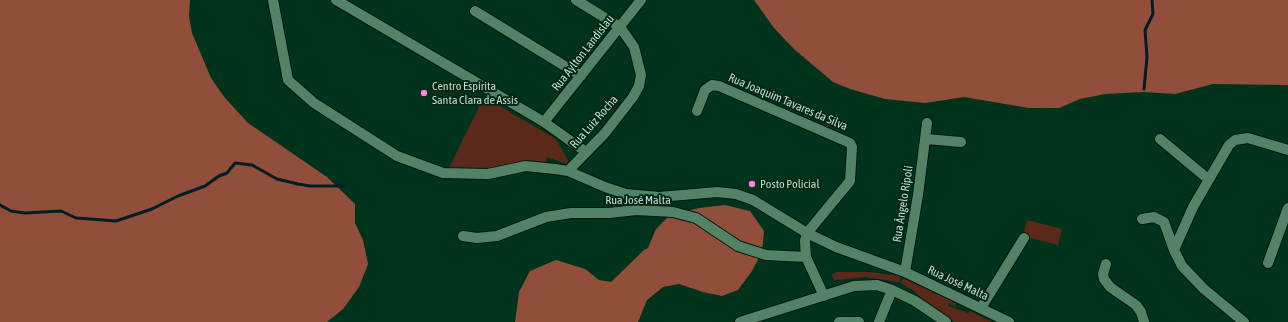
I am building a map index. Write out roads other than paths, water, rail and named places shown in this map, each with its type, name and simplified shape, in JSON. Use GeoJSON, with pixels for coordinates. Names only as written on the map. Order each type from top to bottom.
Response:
{"type":"FeatureCollection","features":[{"type":"Feature","properties":{"kind":"street","name":"Rua José Malta"},"geometry":{"type":"LineString","coordinates":[[274,0],[288,80],[314,102],[397,156],[443,173],[488,174],[526,166],[568,171],[605,187],[626,194],[660,197],[717,192],[736,194],[753,200],[807,234],[871,261],[905,272],[1009,322]]}},
{"type":"Feature","properties":{"kind":"street"},"geometry":{"type":"LineString","coordinates":[[336,0],[544,122],[586,152]]}},
{"type":"Feature","properties":{"kind":"street","name":"Rua Luiz Rocha"},"geometry":{"type":"LineString","coordinates":[[568,171],[605,133],[633,97],[641,75],[638,57],[629,38],[620,27],[576,0]]}},
{"type":"Feature","properties":{"kind":"street","name":"Rua Aylton Landislau"},"geometry":{"type":"LineString","coordinates":[[544,122],[641,0]]}},
{"type":"Feature","properties":{"kind":"street"},"geometry":{"type":"LineString","coordinates":[[475,11],[580,76]]}},
{"type":"Feature","properties":{"kind":"street","name":"Rua Joaquim Tavares da Silva"},"geometry":{"type":"LineString","coordinates":[[697,110],[705,90],[712,85],[719,86],[850,143],[852,147],[850,181],[807,234]]}},
{"type":"Feature","properties":{"kind":"street","name":"Rua Ângelo Ripoli"},"geometry":{"type":"LineString","coordinates":[[905,272],[918,195],[927,123]]}},
{"type":"Feature","properties":{"kind":"street"},"geometry":{"type":"LineString","coordinates":[[1160,138],[1208,179]]}},
{"type":"Feature","properties":{"kind":"street"},"geometry":{"type":"LineString","coordinates":[[1174,250],[1193,207],[1208,179],[1230,145],[1235,140],[1248,138],[1288,150]]}},
{"type":"Feature","properties":{"kind":"street"},"geometry":{"type":"LineString","coordinates":[[926,139],[961,142]]}},
{"type":"Feature","properties":{"kind":"street"},"geometry":{"type":"LineString","coordinates":[[1268,263],[1288,208]]}},
{"type":"Feature","properties":{"kind":"street","name":"Rua José Malta"},"geometry":{"type":"LineString","coordinates":[[463,236],[477,238],[497,236],[546,217],[571,213],[609,213],[636,210],[673,212],[696,218],[738,246],[766,255],[806,257]]}},
{"type":"Feature","properties":{"kind":"street"},"geometry":{"type":"LineString","coordinates":[[1142,218],[1154,217],[1164,222],[1174,250],[1188,274],[1244,322]]}},
{"type":"Feature","properties":{"kind":"street"},"geometry":{"type":"LineString","coordinates":[[807,234],[805,241],[806,257],[824,296]]}},
{"type":"Feature","properties":{"kind":"street"},"geometry":{"type":"LineString","coordinates":[[981,308],[1024,238]]}},
{"type":"Feature","properties":{"kind":"street"},"geometry":{"type":"LineString","coordinates":[[1106,264],[1103,274],[1104,279],[1110,287],[1136,306],[1141,312],[1144,322]]}},
{"type":"Feature","properties":{"kind":"street"},"geometry":{"type":"LineString","coordinates":[[740,322],[854,286],[877,285],[892,290],[915,301],[946,322]]}},
{"type":"Feature","properties":{"kind":"street"},"geometry":{"type":"LineString","coordinates":[[879,322],[892,290]]}},
{"type":"Feature","properties":{"kind":"street"},"geometry":{"type":"LineString","coordinates":[[838,322],[860,322]]}},
{"type":"Feature","properties":{"kind":"waterway"},"geometry":{"type":"LineString","coordinates":[[1144,89],[1147,57],[1145,30],[1153,14],[1152,0]]}},
{"type":"Feature","properties":{"kind":"waterway"},"geometry":{"type":"LineString","coordinates":[[0,205],[11,211],[25,213],[61,211],[76,218],[116,221],[152,209],[178,196],[205,186],[219,176],[227,173],[235,163],[252,165],[277,179],[298,184],[310,186],[344,186]]}},
{"type":"Feature","properties":{"kind":"place","name":"Centro Espírita Santa Clara de Assis"},"geometry":{"type":"Point","coordinates":[424,93]}},
{"type":"Feature","properties":{"kind":"place","name":"Posto Policial"},"geometry":{"type":"Point","coordinates":[752,184]}}]}
